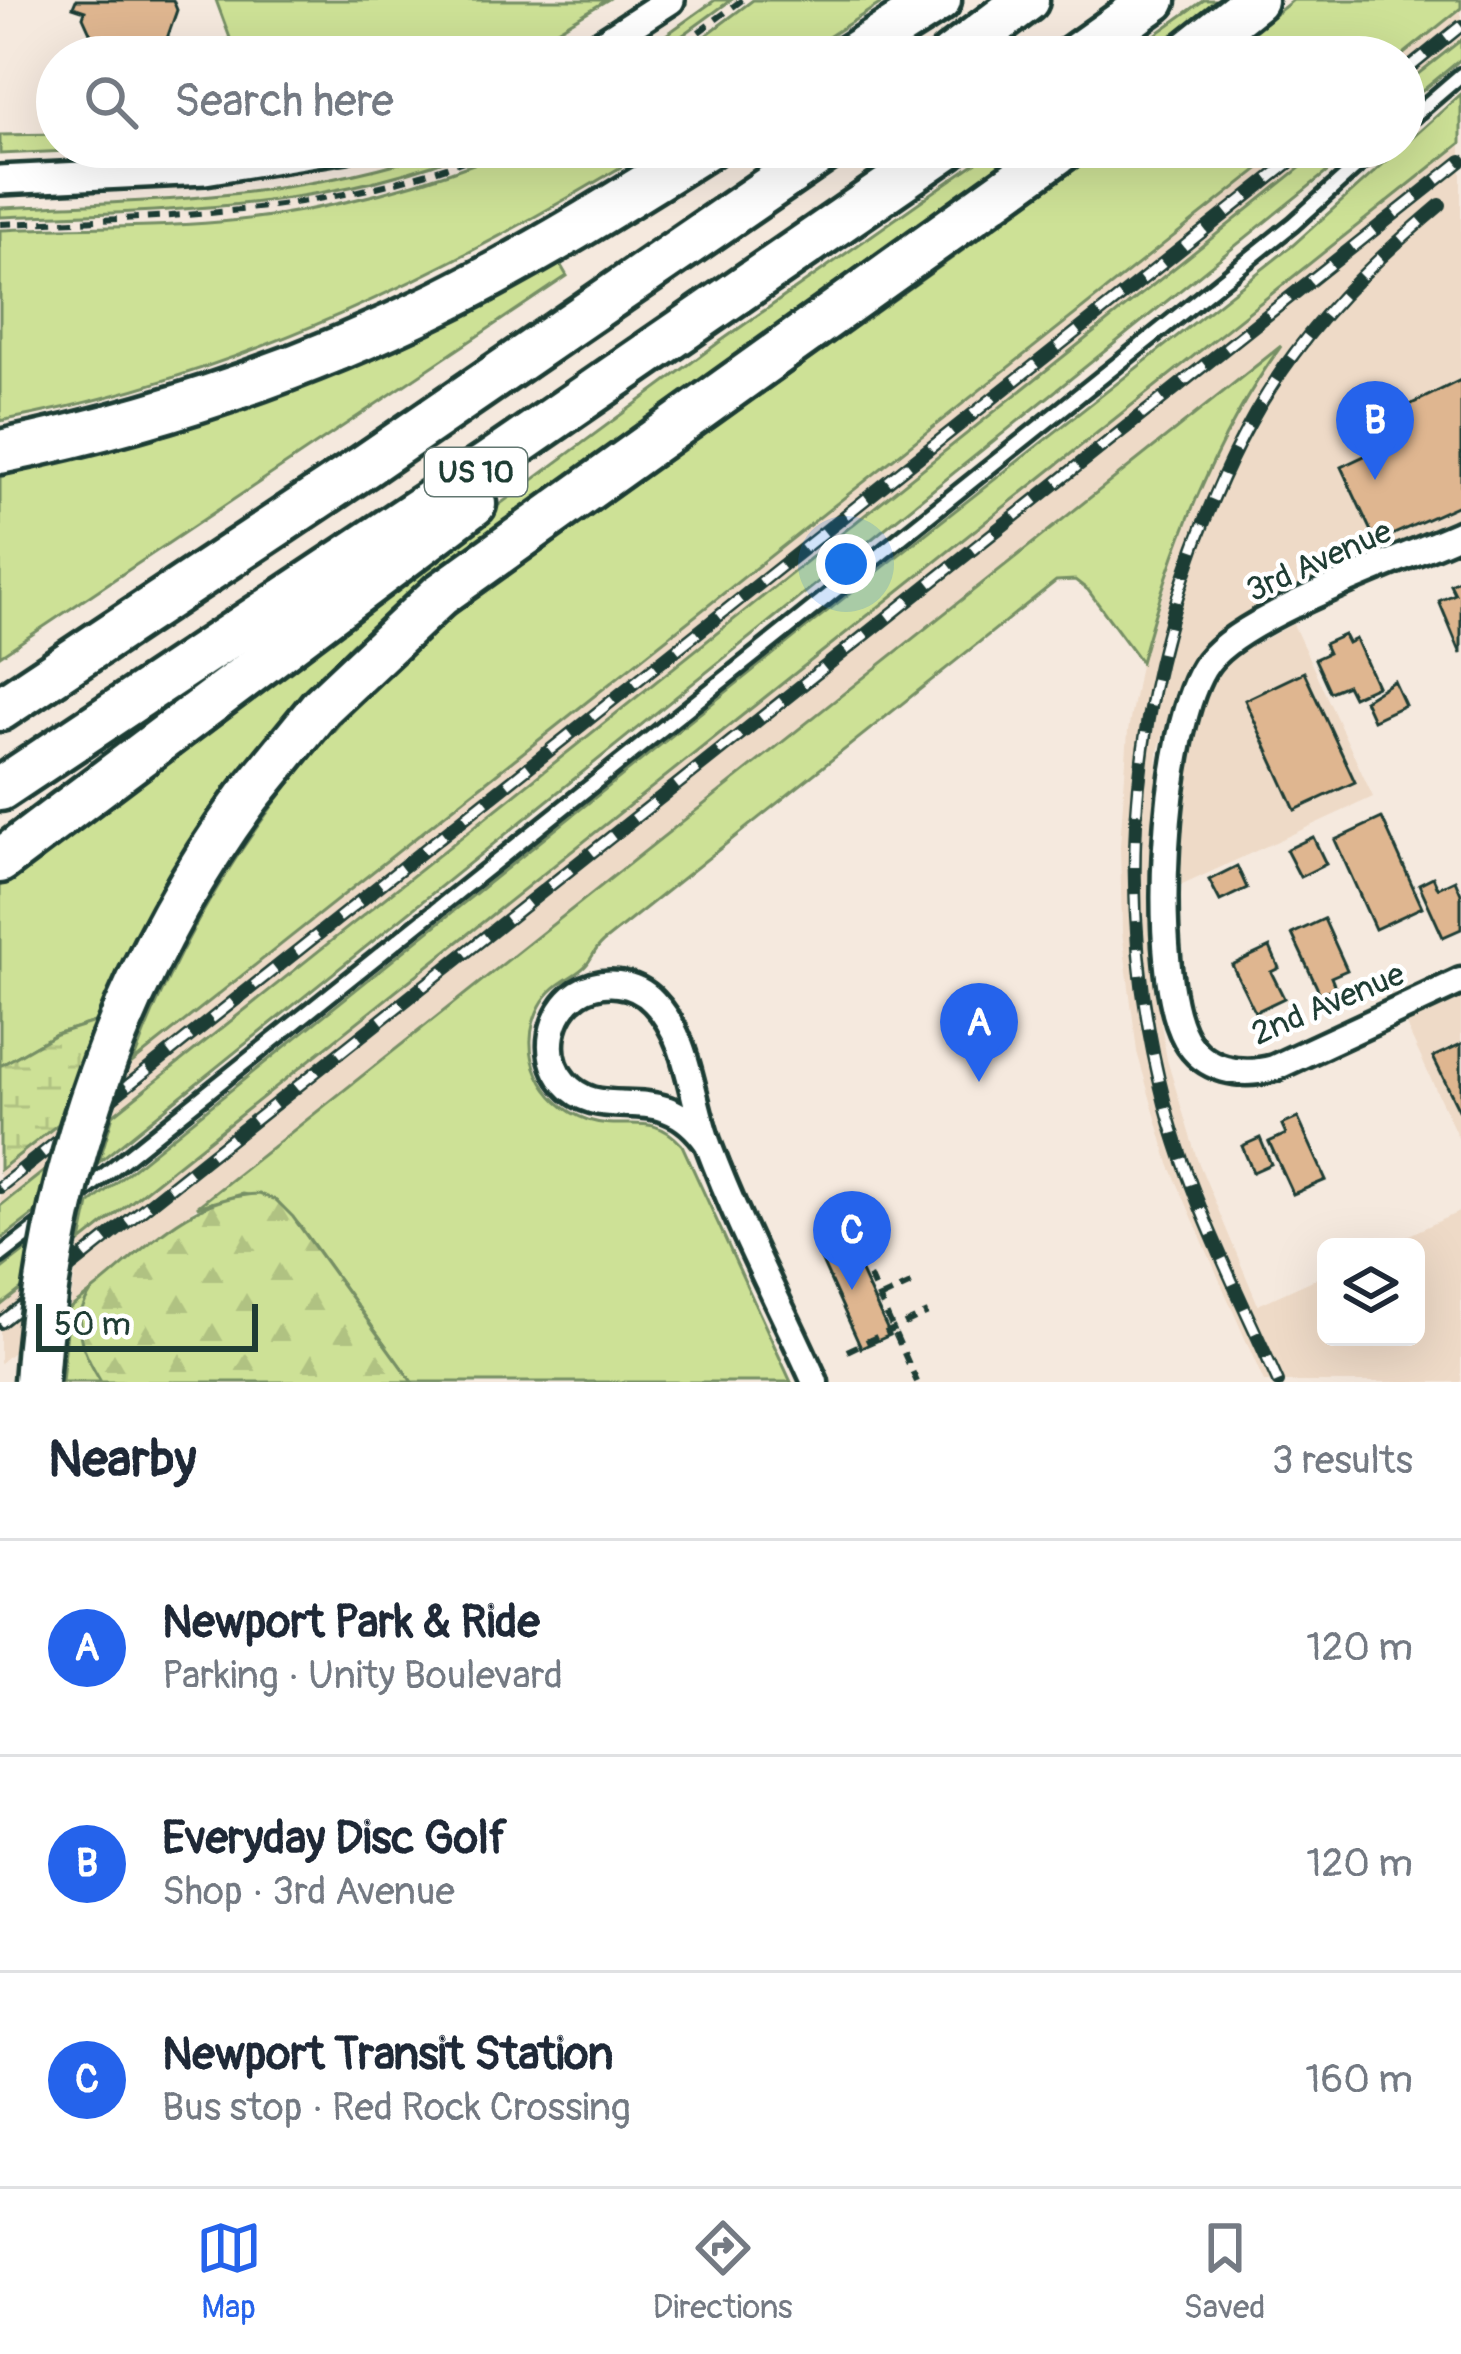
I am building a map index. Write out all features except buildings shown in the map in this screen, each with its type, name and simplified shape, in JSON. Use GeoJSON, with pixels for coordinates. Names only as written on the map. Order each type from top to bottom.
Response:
{"type":"FeatureCollection","features":[{"type":"Feature","properties":{"kind":"highway"},"geometry":{"type":"LineString","coordinates":[[882,36],[938,0]]}},
{"type":"Feature","properties":{"kind":"highway"},"geometry":{"type":"LineString","coordinates":[[979,36],[1027,0]]}},
{"type":"Feature","properties":{"kind":"highway"},"geometry":{"type":"LineString","coordinates":[[1104,36],[1154,0]]}},
{"type":"Feature","properties":{"kind":"highway"},"geometry":{"type":"LineString","coordinates":[[1210,36],[1255,0]]}},
{"type":"Feature","properties":{"kind":"highway"},"geometry":{"type":"LineString","coordinates":[[0,452],[161,412],[377,331],[523,259],[672,168]]}},
{"type":"Feature","properties":{"kind":"highway","name":"US 10"},"geometry":{"type":"LineString","coordinates":[[0,709],[347,479],[799,168]]}},
{"type":"Feature","properties":{"kind":"highway","name":"US 10"},"geometry":{"type":"LineString","coordinates":[[0,789],[328,572],[918,168]]}},
{"type":"Feature","properties":{"kind":"highway"},"geometry":{"type":"LineString","coordinates":[[36,1382],[57,1228],[100,1073],[161,935],[193,878],[248,798],[321,706],[440,595],[1036,168]]}},
{"type":"Feature","properties":{"kind":"highway"},"geometry":{"type":"LineString","coordinates":[[0,861],[390,570],[797,253]]}},
{"type":"Feature","properties":{"kind":"street"},"geometry":{"type":"LineString","coordinates":[[614,36],[670,0]]}},
{"type":"Feature","properties":{"kind":"street"},"geometry":{"type":"LineString","coordinates":[[0,180],[217,168]]}},
{"type":"Feature","properties":{"kind":"street","name":"3rd Avenue"},"geometry":{"type":"LineString","coordinates":[[1218,1067],[1193,1049],[1180,1024],[1169,963],[1166,893],[1172,761],[1189,698],[1210,658],[1233,638],[1461,533]]}},
{"type":"Feature","properties":{"kind":"street","name":"2nd Avenue"},"geometry":{"type":"LineString","coordinates":[[1218,1067],[1241,1073],[1274,1068],[1461,981]]}},
{"type":"Feature","properties":{"kind":"street"},"geometry":{"type":"LineString","coordinates":[[708,1144],[676,1112],[644,1103],[596,1101],[567,1084],[551,1050],[555,1022],[570,999],[605,983],[634,988],[655,1002],[689,1071],[708,1144],[815,1382]]}},
{"type":"Feature","properties":{"kind":"lane"},"geometry":{"type":"LineString","coordinates":[[1425,106],[1461,75]]}},
{"type":"Feature","properties":{"kind":"lane"},"geometry":{"type":"LineString","coordinates":[[0,1256],[1293,224],[1355,168]]}},
{"type":"Feature","properties":{"kind":"path"},"geometry":{"type":"LineString","coordinates":[[693,36],[742,0]]}},
{"type":"Feature","properties":{"kind":"path"},"geometry":{"type":"LineString","coordinates":[[0,224],[263,210],[399,182],[439,168]]}},
{"type":"Feature","properties":{"kind":"path"},"geometry":{"type":"LineString","coordinates":[[852,1238],[917,1382]]}},
{"type":"Feature","properties":{"kind":"path"},"geometry":{"type":"LineString","coordinates":[[879,1299],[915,1282]]}},
{"type":"Feature","properties":{"kind":"path"},"geometry":{"type":"LineString","coordinates":[[847,1351],[928,1313]]}},
{"type":"Feature","properties":{"kind":"shaded area"},"geometry":{"type":"Polygon","coordinates":[[[1461,8],[1461,40],[1425,68],[1425,37],[1461,8]]]}},
{"type":"Feature","properties":{"kind":"shaded area"},"geometry":{"type":"Polygon","coordinates":[[[1461,143],[1461,515],[1250,612],[1196,653],[1175,691],[1158,752],[1149,871],[1152,969],[1167,1060],[1197,1159],[1258,1305],[1317,1278],[1317,1346],[1425,1346],[1425,1238],[1402,1238],[1461,1211],[1461,1382],[1264,1382],[1169,1164],[1137,1052],[1122,931],[1120,846],[1128,731],[1139,670],[1175,555],[1219,444],[1276,349],[69,1309],[81,1242],[1461,143]]]}},
{"type":"Feature","properties":{"kind":"shaded area"},"geometry":{"type":"Polygon","coordinates":[[[1260,168],[1300,168],[113,1115],[133,1062],[1260,168]]]}},
{"type":"Feature","properties":{"kind":"shaded area"},"geometry":{"type":"Polygon","coordinates":[[[1293,624],[1373,797],[1178,887],[1178,806],[1194,714],[1225,661],[1293,624]]]}},
{"type":"Feature","properties":{"kind":"shaded area"},"geometry":{"type":"Polygon","coordinates":[[[1461,996],[1461,1144],[1405,1023],[1461,996]]]}},
{"type":"Feature","properties":{"kind":"shaded area"},"geometry":{"type":"Polygon","coordinates":[[[66,1118],[53,1164],[0,1206],[0,1170],[66,1118]]]}},
{"type":"Feature","properties":{"kind":"shaded area"},"geometry":{"type":"Polygon","coordinates":[[[28,1284],[20,1346],[0,1363],[0,1306],[28,1284]]]}},
{"type":"Feature","properties":{"kind":"green space"},"geometry":{"type":"Polygon","coordinates":[[[216,0],[607,0],[547,36],[229,36],[216,0]]]}},
{"type":"Feature","properties":{"kind":"green space"},"geometry":{"type":"Polygon","coordinates":[[[715,0],[731,0],[682,36],[664,36],[715,0]]]}},
{"type":"Feature","properties":{"kind":"green space"},"geometry":{"type":"Polygon","coordinates":[[[753,0],[886,0],[830,36],[705,36],[753,0]]]}},
{"type":"Feature","properties":{"kind":"green space"},"geometry":{"type":"Polygon","coordinates":[[[1204,0],[1232,0],[1185,36],[1153,36],[1204,0]]]}},
{"type":"Feature","properties":{"kind":"green space"},"geometry":{"type":"Polygon","coordinates":[[[1293,0],[1461,0],[1461,8],[1425,37],[1248,36],[1293,0]]]}},
{"type":"Feature","properties":{"kind":"green space"},"geometry":{"type":"Polygon","coordinates":[[[1461,40],[1461,59],[1425,89],[1425,68],[1461,40]]]}},
{"type":"Feature","properties":{"kind":"green space"},"geometry":{"type":"Polygon","coordinates":[[[1461,94],[1461,143],[81,1242],[89,1204],[812,623],[1293,245],[1379,168],[1425,168],[1425,126],[1461,94]]]}},
{"type":"Feature","properties":{"kind":"green space"},"geometry":{"type":"Polygon","coordinates":[[[36,134],[36,152],[0,154],[0,135],[36,134]]]}},
{"type":"Feature","properties":{"kind":"green space"},"geometry":{"type":"Polygon","coordinates":[[[378,168],[422,168],[364,184],[244,204],[0,217],[0,208],[227,194],[378,168]]]}},
{"type":"Feature","properties":{"kind":"green space"},"geometry":{"type":"Polygon","coordinates":[[[461,168],[619,168],[420,277],[258,348],[88,402],[0,421],[0,230],[240,220],[381,193],[461,168]]]}},
{"type":"Feature","properties":{"kind":"green space"},"geometry":{"type":"Polygon","coordinates":[[[968,168],[1003,168],[467,547],[352,644],[303,695],[233,787],[101,1020],[56,1034],[0,1066],[0,883],[362,606],[718,343],[968,168]]]}},
{"type":"Feature","properties":{"kind":"green space"},"geometry":{"type":"Polygon","coordinates":[[[1075,168],[1260,168],[133,1062],[158,1000],[221,881],[299,772],[389,672],[525,560],[1075,168]]]}},
{"type":"Feature","properties":{"kind":"green space"},"geometry":{"type":"Polygon","coordinates":[[[1300,168],[1332,168],[99,1162],[113,1115],[1300,168]]]}},
{"type":"Feature","properties":{"kind":"green space"},"geometry":{"type":"Polygon","coordinates":[[[560,264],[567,276],[0,656],[0,476],[146,439],[288,391],[426,333],[560,264]]]}},
{"type":"Feature","properties":{"kind":"green space"},"geometry":{"type":"Polygon","coordinates":[[[1281,346],[1235,419],[1197,498],[1141,662],[1088,590],[1075,580],[1056,581],[603,942],[582,969],[552,990],[540,1006],[531,1041],[546,1089],[572,1113],[588,1120],[649,1125],[671,1134],[682,1145],[791,1382],[412,1382],[300,1226],[276,1200],[242,1194],[197,1207],[1281,346]]]}},
{"type":"Feature","properties":{"kind":"green space"},"geometry":{"type":"Polygon","coordinates":[[[101,1020],[66,1118],[0,1170],[0,1066],[56,1034],[101,1020]]]}},
{"type":"Feature","properties":{"kind":"green space"},"geometry":{"type":"Polygon","coordinates":[[[53,1164],[42,1208],[0,1240],[0,1206],[53,1164]]]}},
{"type":"Feature","properties":{"kind":"green space"},"geometry":{"type":"Polygon","coordinates":[[[259,1194],[276,1200],[293,1217],[412,1382],[101,1382],[88,1359],[79,1326],[91,1292],[189,1215],[234,1197],[259,1194]]]}},
{"type":"Feature","properties":{"kind":"green space"},"geometry":{"type":"Polygon","coordinates":[[[35,1243],[28,1284],[0,1306],[0,1270],[35,1243]]]}},
{"type":"Feature","properties":{"kind":"green space"},"geometry":{"type":"Polygon","coordinates":[[[91,1292],[83,1325],[101,1382],[62,1382],[69,1309],[91,1292]]]}},
{"type":"Feature","properties":{"kind":"railway"},"geometry":{"type":"LineString","coordinates":[[1425,55],[1461,26]]}},
{"type":"Feature","properties":{"kind":"railway"},"geometry":{"type":"LineString","coordinates":[[0,1323],[1461,161]]}},
{"type":"Feature","properties":{"kind":"railway"},"geometry":{"type":"LineString","coordinates":[[0,1187],[1283,168]]}},
{"type":"Feature","properties":{"kind":"railway"},"geometry":{"type":"LineString","coordinates":[[1278,1382],[1188,1175],[1149,1033],[1135,893],[1142,755],[1154,686],[1194,548],[1250,423],[1278,376],[1327,313],[1440,205]]}},
{"type":"Feature","properties":{"kind":"place","name":"Everyday Disc Golf"},"geometry":{"type":"Point","coordinates":[1375,480]}},
{"type":"Feature","properties":{"kind":"place","name":"Newport Park & Ride"},"geometry":{"type":"Point","coordinates":[979,1082]}},
{"type":"Feature","properties":{"kind":"place","name":"Newport Transit Station"},"geometry":{"type":"Point","coordinates":[852,1290]}}]}
